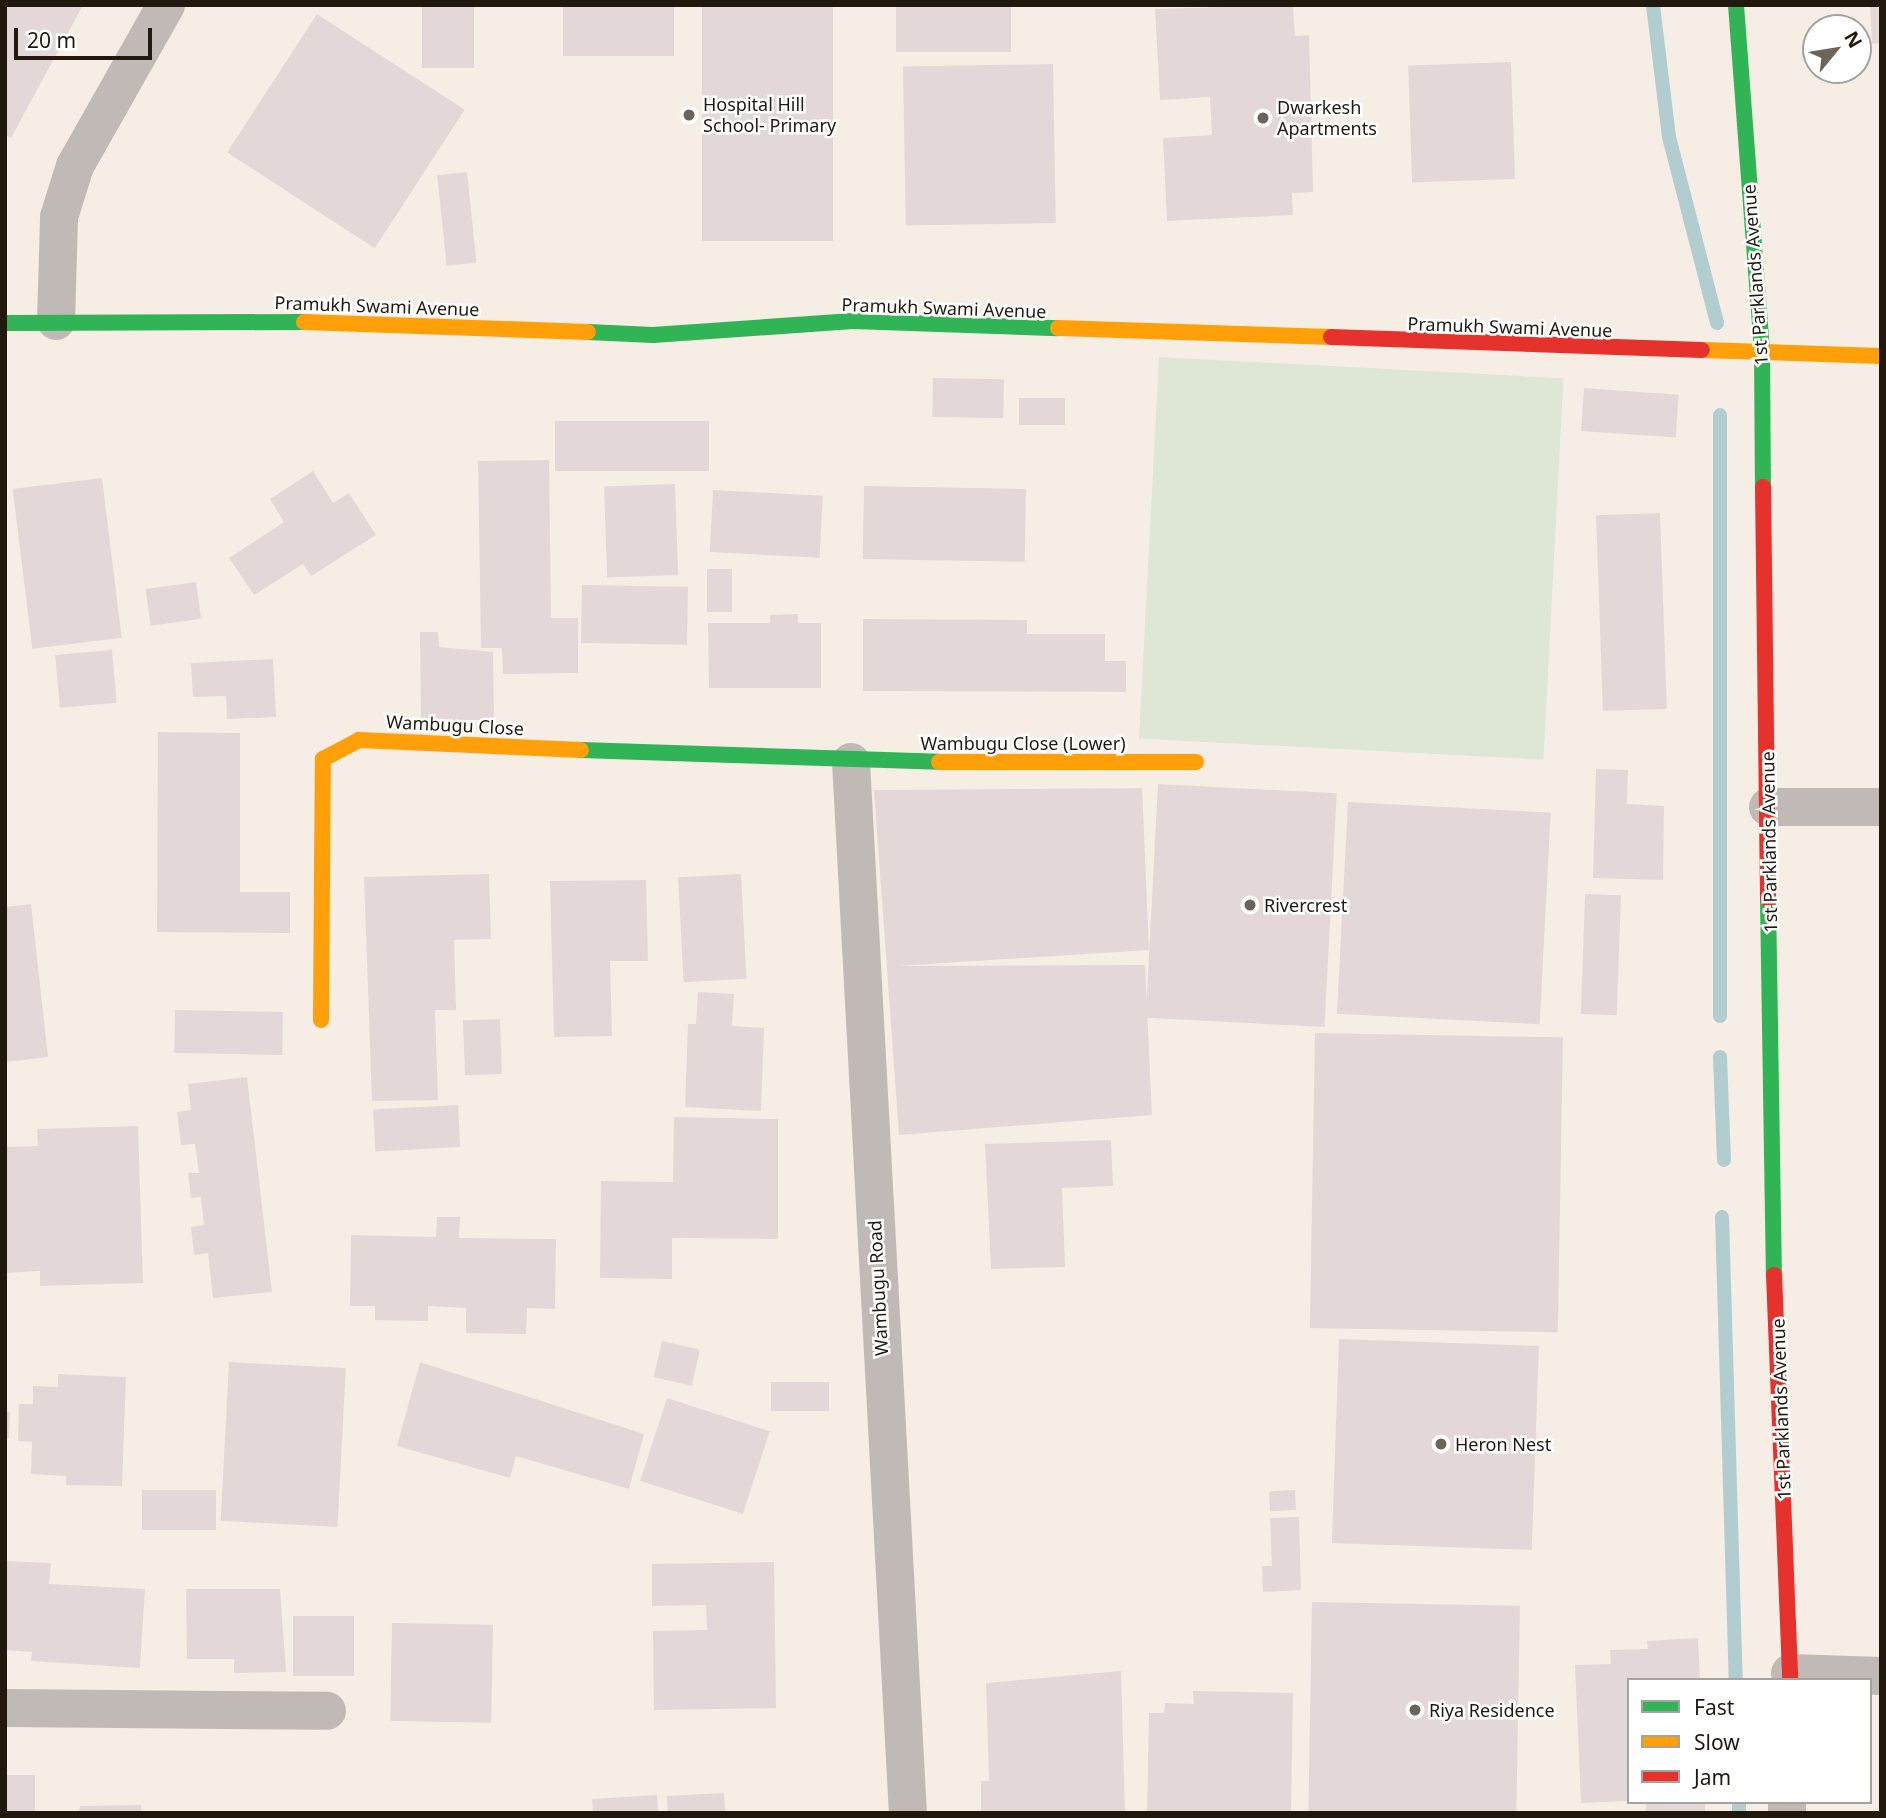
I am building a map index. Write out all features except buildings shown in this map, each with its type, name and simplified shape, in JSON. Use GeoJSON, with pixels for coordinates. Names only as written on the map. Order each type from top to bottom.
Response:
{"type":"FeatureCollection","features":[{"type":"Feature","properties":{"kind":"street"},"geometry":{"type":"LineString","coordinates":[[56,321],[59,217],[75,166],[166,5]]}},
{"type":"Feature","properties":{"kind":"street","name":"1st Parklands Avenue"},"geometry":{"type":"LineString","coordinates":[[1736,5],[1762,352],[1771,1190],[1790,1677]]}},
{"type":"Feature","properties":{"kind":"street","name":"Pramukh Swami Avenue"},"geometry":{"type":"LineString","coordinates":[[5,323],[56,321],[653,335],[853,321],[1881,356]]}},
{"type":"Feature","properties":{"kind":"street","name":"Wambugu Close"},"geometry":{"type":"LineString","coordinates":[[321,1020],[323,759],[338,748],[359,740],[851,762]]}},
{"type":"Feature","properties":{"kind":"street","name":"Wambugu Close (Lower)"},"geometry":{"type":"LineString","coordinates":[[851,762],[1196,762]]}},
{"type":"Feature","properties":{"kind":"street","name":"Wambugu Road"},"geometry":{"type":"LineString","coordinates":[[851,762],[908,1813]]}},
{"type":"Feature","properties":{"kind":"street"},"geometry":{"type":"LineString","coordinates":[[1768,807],[1881,807]]}},
{"type":"Feature","properties":{"kind":"street"},"geometry":{"type":"LineString","coordinates":[[1790,1677],[1881,1676]]}},
{"type":"Feature","properties":{"kind":"street"},"geometry":{"type":"LineString","coordinates":[[5,1708],[327,1711]]}},
{"type":"Feature","properties":{"kind":"green space"},"geometry":{"type":"Polygon","coordinates":[[[1159,357],[1563,378],[1543,760],[1139,738],[1159,357]]]}},
{"type":"Feature","properties":{"kind":"waterway"},"geometry":{"type":"LineString","coordinates":[[1653,5],[1669,137],[1717,323]]}},
{"type":"Feature","properties":{"kind":"waterway"},"geometry":{"type":"LineString","coordinates":[[1720,415],[1720,1016]]}},
{"type":"Feature","properties":{"kind":"waterway"},"geometry":{"type":"LineString","coordinates":[[1720,1057],[1724,1160]]}},
{"type":"Feature","properties":{"kind":"waterway"},"geometry":{"type":"LineString","coordinates":[[1722,1217],[1736,1678]]}},
{"type":"Feature","properties":{"kind":"waterway"},"geometry":{"type":"LineString","coordinates":[[1739,1804],[1739,1813]]}},
{"type":"Feature","properties":{"kind":"traffic: fast"},"geometry":{"type":"LineString","coordinates":[[1736,5],[1762,352],[1763,487]]}},
{"type":"Feature","properties":{"kind":"traffic: fast"},"geometry":{"type":"LineString","coordinates":[[588,332],[653,335],[853,321],[1058,328]]}},
{"type":"Feature","properties":{"kind":"traffic: fast"},"geometry":{"type":"LineString","coordinates":[[5,323],[304,322]]}},
{"type":"Feature","properties":{"kind":"traffic: fast"},"geometry":{"type":"LineString","coordinates":[[581,750],[939,762]]}},
{"type":"Feature","properties":{"kind":"traffic: fast"},"geometry":{"type":"LineString","coordinates":[[1768,899],[1774,1275]]}},
{"type":"Feature","properties":{"kind":"traffic: slow"},"geometry":{"type":"LineString","coordinates":[[304,322],[588,332]]}},
{"type":"Feature","properties":{"kind":"traffic: slow"},"geometry":{"type":"LineString","coordinates":[[1058,328],[1331,337]]}},
{"type":"Feature","properties":{"kind":"traffic: slow"},"geometry":{"type":"LineString","coordinates":[[1702,350],[1881,356]]}},
{"type":"Feature","properties":{"kind":"traffic: slow"},"geometry":{"type":"LineString","coordinates":[[321,1020],[323,759],[359,740],[581,750]]}},
{"type":"Feature","properties":{"kind":"traffic: slow"},"geometry":{"type":"LineString","coordinates":[[939,762],[1196,762]]}},
{"type":"Feature","properties":{"kind":"traffic: jam"},"geometry":{"type":"LineString","coordinates":[[1331,337],[1702,350]]}},
{"type":"Feature","properties":{"kind":"traffic: jam"},"geometry":{"type":"LineString","coordinates":[[1763,487],[1768,899]]}},
{"type":"Feature","properties":{"kind":"traffic: jam"},"geometry":{"type":"LineString","coordinates":[[1774,1275],[1790,1678]]}},
{"type":"Feature","properties":{"kind":"place","name":"Hospital Hill School- Primary"},"geometry":{"type":"Point","coordinates":[689,115]}},
{"type":"Feature","properties":{"kind":"place","name":"Dwarkesh Apartments"},"geometry":{"type":"Point","coordinates":[1263,118]}},
{"type":"Feature","properties":{"kind":"place","name":"Rivercrest"},"geometry":{"type":"Point","coordinates":[1250,905]}},
{"type":"Feature","properties":{"kind":"place","name":"Heron Nest"},"geometry":{"type":"Point","coordinates":[1441,1444]}},
{"type":"Feature","properties":{"kind":"place","name":"Riya Residence"},"geometry":{"type":"Point","coordinates":[1415,1710]}}]}
